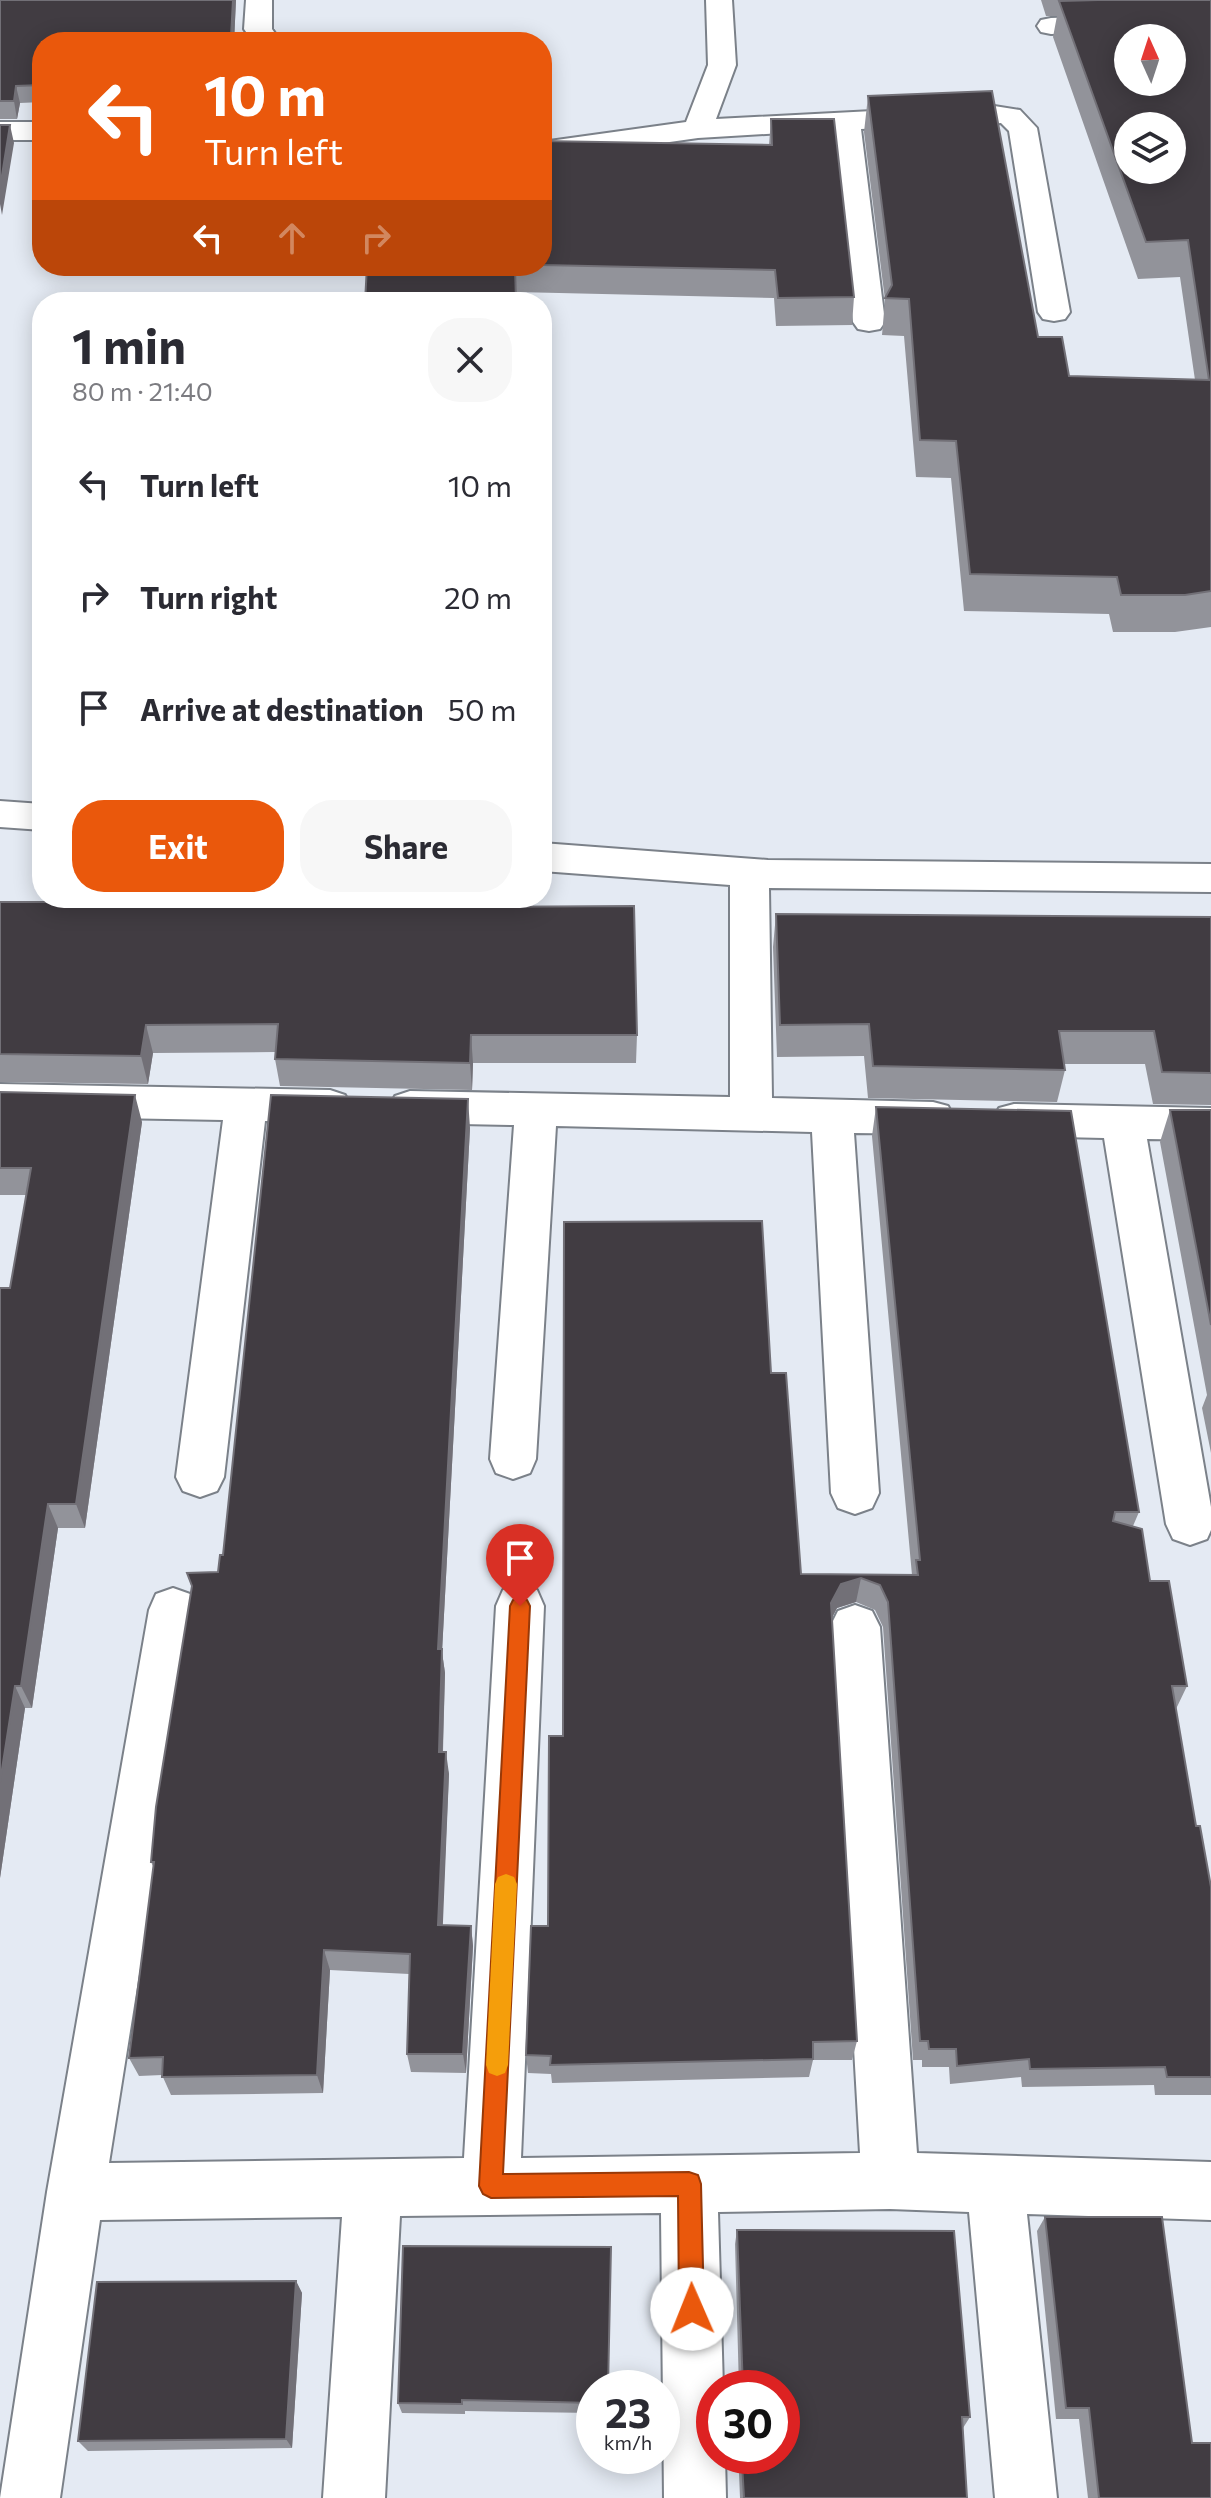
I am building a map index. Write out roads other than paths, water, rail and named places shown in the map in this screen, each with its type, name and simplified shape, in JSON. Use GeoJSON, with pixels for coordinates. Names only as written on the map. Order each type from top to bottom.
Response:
{"type":"FeatureCollection","features":[{"type":"Feature","properties":{"kind":"street"},"geometry":{"type":"LineString","coordinates":[[259,0],[260,32]]}},
{"type":"Feature","properties":{"kind":"street"},"geometry":{"type":"LineString","coordinates":[[698,129],[722,65],[719,0]]}},
{"type":"Feature","properties":{"kind":"street"},"geometry":{"type":"LineString","coordinates":[[1051,26],[1211,21]]}},
{"type":"Feature","properties":{"kind":"street"},"geometry":{"type":"LineString","coordinates":[[552,150],[698,129],[988,113],[1010,116],[1023,128],[1054,312]]}},
{"type":"Feature","properties":{"kind":"street"},"geometry":{"type":"LineString","coordinates":[[846,121],[869,322]]}},
{"type":"Feature","properties":{"kind":"street"},"geometry":{"type":"LineString","coordinates":[[0,131],[32,131]]}},
{"type":"Feature","properties":{"kind":"street"},"geometry":{"type":"LineString","coordinates":[[0,814],[32,816]]}},
{"type":"Feature","properties":{"kind":"street"},"geometry":{"type":"LineString","coordinates":[[552,858],[749,873],[1211,878]]}},
{"type":"Feature","properties":{"kind":"street"},"geometry":{"type":"LineString","coordinates":[[749,873],[751,1115]]}},
{"type":"Feature","properties":{"kind":"street"},"geometry":{"type":"LineString","coordinates":[[0,1100],[1211,1124]]}},
{"type":"Feature","properties":{"kind":"street"},"geometry":{"type":"LineString","coordinates":[[200,1477],[246,1104]]}},
{"type":"Feature","properties":{"kind":"street"},"geometry":{"type":"LineString","coordinates":[[513,1459],[536,1110]]}},
{"type":"Feature","properties":{"kind":"street"},"geometry":{"type":"LineString","coordinates":[[832,1116],[855,1493]]}},
{"type":"Feature","properties":{"kind":"street"},"geometry":{"type":"LineString","coordinates":[[1123,1122],[1190,1524]]}},
{"type":"Feature","properties":{"kind":"street"},"geometry":{"type":"LineString","coordinates":[[491,2186],[520,1606]]}},
{"type":"Feature","properties":{"kind":"street"},"geometry":{"type":"LineString","coordinates":[[29,2498],[76,2192],[173,1610]]}},
{"type":"Feature","properties":{"kind":"street"},"geometry":{"type":"LineString","coordinates":[[855,1627],[890,2181]]}},
{"type":"Feature","properties":{"kind":"street"},"geometry":{"type":"LineString","coordinates":[[76,2192],[890,2181],[1211,2191]]}},
{"type":"Feature","properties":{"kind":"street"},"geometry":{"type":"LineString","coordinates":[[689,2184],[695,2498]]}},
{"type":"Feature","properties":{"kind":"street"},"geometry":{"type":"LineString","coordinates":[[995,2184],[1026,2498]]}},
{"type":"Feature","properties":{"kind":"street"},"geometry":{"type":"LineString","coordinates":[[354,2498],[373,2187]]}}]}
